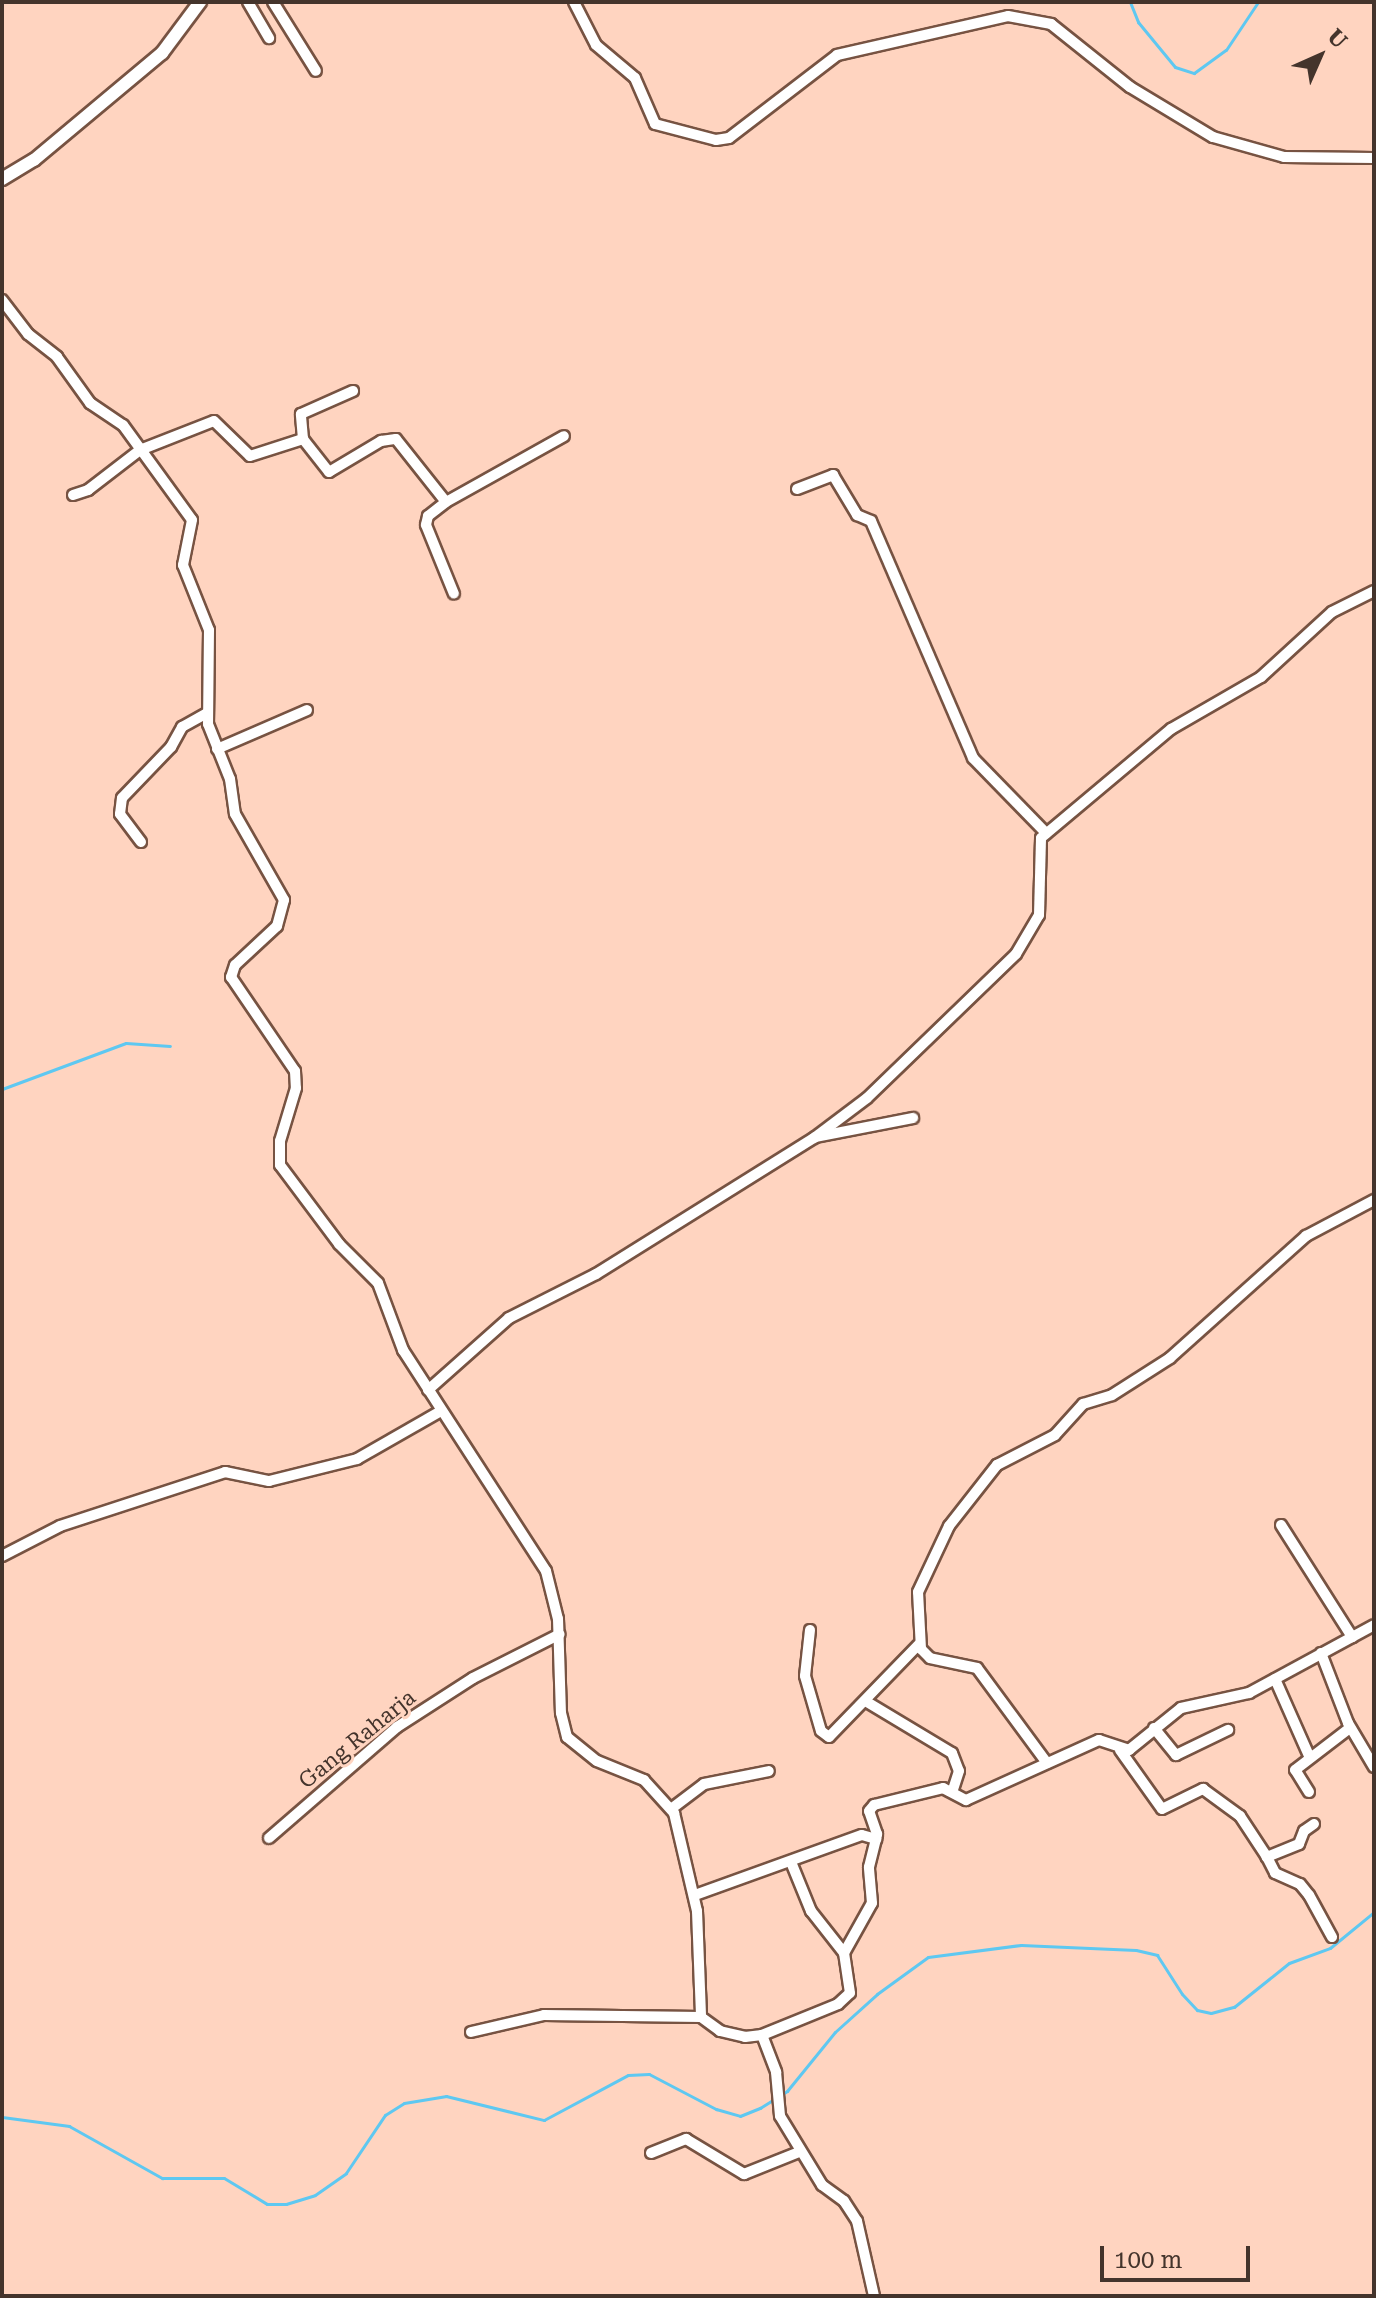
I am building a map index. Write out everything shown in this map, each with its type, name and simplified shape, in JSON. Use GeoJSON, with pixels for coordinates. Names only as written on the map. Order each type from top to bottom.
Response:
{"type":"FeatureCollection","features":[{"type":"Feature","properties":{"kind":"street"},"geometry":{"type":"LineString","coordinates":[[2,179],[34,160],[162,53],[200,2]]}},
{"type":"Feature","properties":{"kind":"street"},"geometry":{"type":"LineString","coordinates":[[248,2],[269,38]]}},
{"type":"Feature","properties":{"kind":"street"},"geometry":{"type":"LineString","coordinates":[[273,2],[316,71]]}},
{"type":"Feature","properties":{"kind":"street"},"geometry":{"type":"LineString","coordinates":[[574,2],[596,45],[635,78],[655,124],[716,140],[729,138],[837,55],[1008,16],[1051,24],[1140,95],[1213,137],[1284,157],[1374,158]]}},
{"type":"Feature","properties":{"kind":"street"},"geometry":{"type":"LineString","coordinates":[[2,300],[28,334],[57,357],[90,403],[123,425],[193,526],[183,565],[209,630],[207,713],[217,749],[230,779],[235,814],[284,900],[272,933],[235,965],[231,977],[295,1071],[296,1088],[280,1141],[280,1165],[339,1244],[378,1283],[390,1325],[439,1412],[546,1571],[560,1634],[561,1713],[567,1737],[586,1754],[644,1780],[671,1809],[695,1895],[701,2017]]}},
{"type":"Feature","properties":{"kind":"street"},"geometry":{"type":"LineString","coordinates":[[353,391],[301,414],[303,439],[332,472],[381,441],[396,439],[446,502]]}},
{"type":"Feature","properties":{"kind":"street"},"geometry":{"type":"LineString","coordinates":[[73,495],[96,485],[140,450],[214,421],[250,456],[303,439]]}},
{"type":"Feature","properties":{"kind":"street"},"geometry":{"type":"LineString","coordinates":[[454,594],[426,525],[446,502],[564,436]]}},
{"type":"Feature","properties":{"kind":"street"},"geometry":{"type":"LineString","coordinates":[[797,489],[833,475],[857,515],[871,521],[973,758],[1046,833]]}},
{"type":"Feature","properties":{"kind":"street"},"geometry":{"type":"LineString","coordinates":[[428,1390],[509,1318],[596,1274],[814,1138],[887,1081],[1016,954],[1039,915],[1043,882],[1038,846],[1046,833],[1171,729],[1261,677],[1332,612],[1374,591]]}},
{"type":"Feature","properties":{"kind":"street"},"geometry":{"type":"LineString","coordinates":[[217,749],[307,710]]}},
{"type":"Feature","properties":{"kind":"street"},"geometry":{"type":"LineString","coordinates":[[141,842],[120,814],[122,798],[171,747],[182,727],[207,713]]}},
{"type":"Feature","properties":{"kind":"street"},"geometry":{"type":"LineString","coordinates":[[814,1138],[913,1118]]}},
{"type":"Feature","properties":{"kind":"street"},"geometry":{"type":"LineString","coordinates":[[1047,1763],[977,1668],[930,1658],[919,1644],[918,1592],[949,1526],[987,1473],[1055,1435],[1083,1404],[1112,1395],[1177,1353],[1306,1236],[1374,1200]]}},
{"type":"Feature","properties":{"kind":"street"},"geometry":{"type":"LineString","coordinates":[[2,1556],[60,1526],[225,1472],[269,1481],[357,1459],[439,1412]]}},
{"type":"Feature","properties":{"kind":"street"},"geometry":{"type":"LineString","coordinates":[[1281,1525],[1352,1637]]}},
{"type":"Feature","properties":{"kind":"street"},"geometry":{"type":"LineString","coordinates":[[844,1953],[850,1934],[870,1908],[869,1867],[876,1839],[869,1811],[874,1805],[938,1788],[966,1800],[1099,1740],[1120,1750],[1129,1750],[1154,1728],[1195,1701],[1228,1700],[1275,1679],[1374,1625]]}},
{"type":"Feature","properties":{"kind":"street"},"geometry":{"type":"LineString","coordinates":[[810,1630],[805,1676],[823,1734],[836,1735],[919,1644]]}},
{"type":"Feature","properties":{"kind":"street","name":"Gang Raharja"},"geometry":{"type":"LineString","coordinates":[[269,1838],[397,1727],[473,1678],[560,1634]]}},
{"type":"Feature","properties":{"kind":"street"},"geometry":{"type":"LineString","coordinates":[[1321,1653],[1350,1728],[1370,1747],[1374,1767]]}},
{"type":"Feature","properties":{"kind":"street"},"geometry":{"type":"LineString","coordinates":[[1275,1679],[1310,1758]]}},
{"type":"Feature","properties":{"kind":"street"},"geometry":{"type":"LineString","coordinates":[[867,1702],[952,1753],[959,1769],[952,1792]]}},
{"type":"Feature","properties":{"kind":"street"},"geometry":{"type":"LineString","coordinates":[[1154,1728],[1176,1755],[1228,1730]]}},
{"type":"Feature","properties":{"kind":"street"},"geometry":{"type":"LineString","coordinates":[[1309,1792],[1294,1771],[1350,1728]]}},
{"type":"Feature","properties":{"kind":"street"},"geometry":{"type":"LineString","coordinates":[[1120,1750],[1162,1809],[1203,1789],[1240,1816],[1275,1873],[1300,1884],[1332,1937]]}},
{"type":"Feature","properties":{"kind":"street"},"geometry":{"type":"LineString","coordinates":[[671,1809],[704,1784],[769,1771]]}},
{"type":"Feature","properties":{"kind":"street"},"geometry":{"type":"LineString","coordinates":[[1267,1857],[1299,1844],[1304,1831],[1314,1824]]}},
{"type":"Feature","properties":{"kind":"street"},"geometry":{"type":"LineString","coordinates":[[695,1895],[862,1835],[876,1839]]}},
{"type":"Feature","properties":{"kind":"street"},"geometry":{"type":"LineString","coordinates":[[471,2032],[544,2015],[701,2017],[720,2031],[745,2037],[762,2035],[847,1998],[851,1986],[844,1953],[811,1911],[791,1862]]}},
{"type":"Feature","properties":{"kind":"street"},"geometry":{"type":"LineString","coordinates":[[762,2035],[780,2116],[799,2152],[857,2221],[874,2296]]}},
{"type":"Feature","properties":{"kind":"street"},"geometry":{"type":"LineString","coordinates":[[651,2153],[686,2139],[744,2174],[799,2152]]}},
{"type":"Feature","properties":{"kind":"waterway"},"geometry":{"type":"LineString","coordinates":[[1130,2],[1138,22],[1175,67],[1194,73],[1226,50],[1258,2]]}},
{"type":"Feature","properties":{"kind":"waterway"},"geometry":{"type":"LineString","coordinates":[[2,1089],[126,1043],[170,1046]]}},
{"type":"Feature","properties":{"kind":"waterway"},"geometry":{"type":"LineString","coordinates":[[2,2117],[69,2126],[162,2178],[224,2178],[267,2204],[286,2204],[315,2195],[346,2173],[385,2115],[404,2103],[446,2096],[544,2120],[628,2075],[649,2074],[716,2109],[740,2116],[787,2091],[835,2032],[877,1994],[928,1957],[1021,1945],[1136,1950],[1157,1955],[1182,1994],[1197,2010],[1211,2013],[1234,2007],[1289,1963],[1330,1948],[1374,1912]]}}]}
